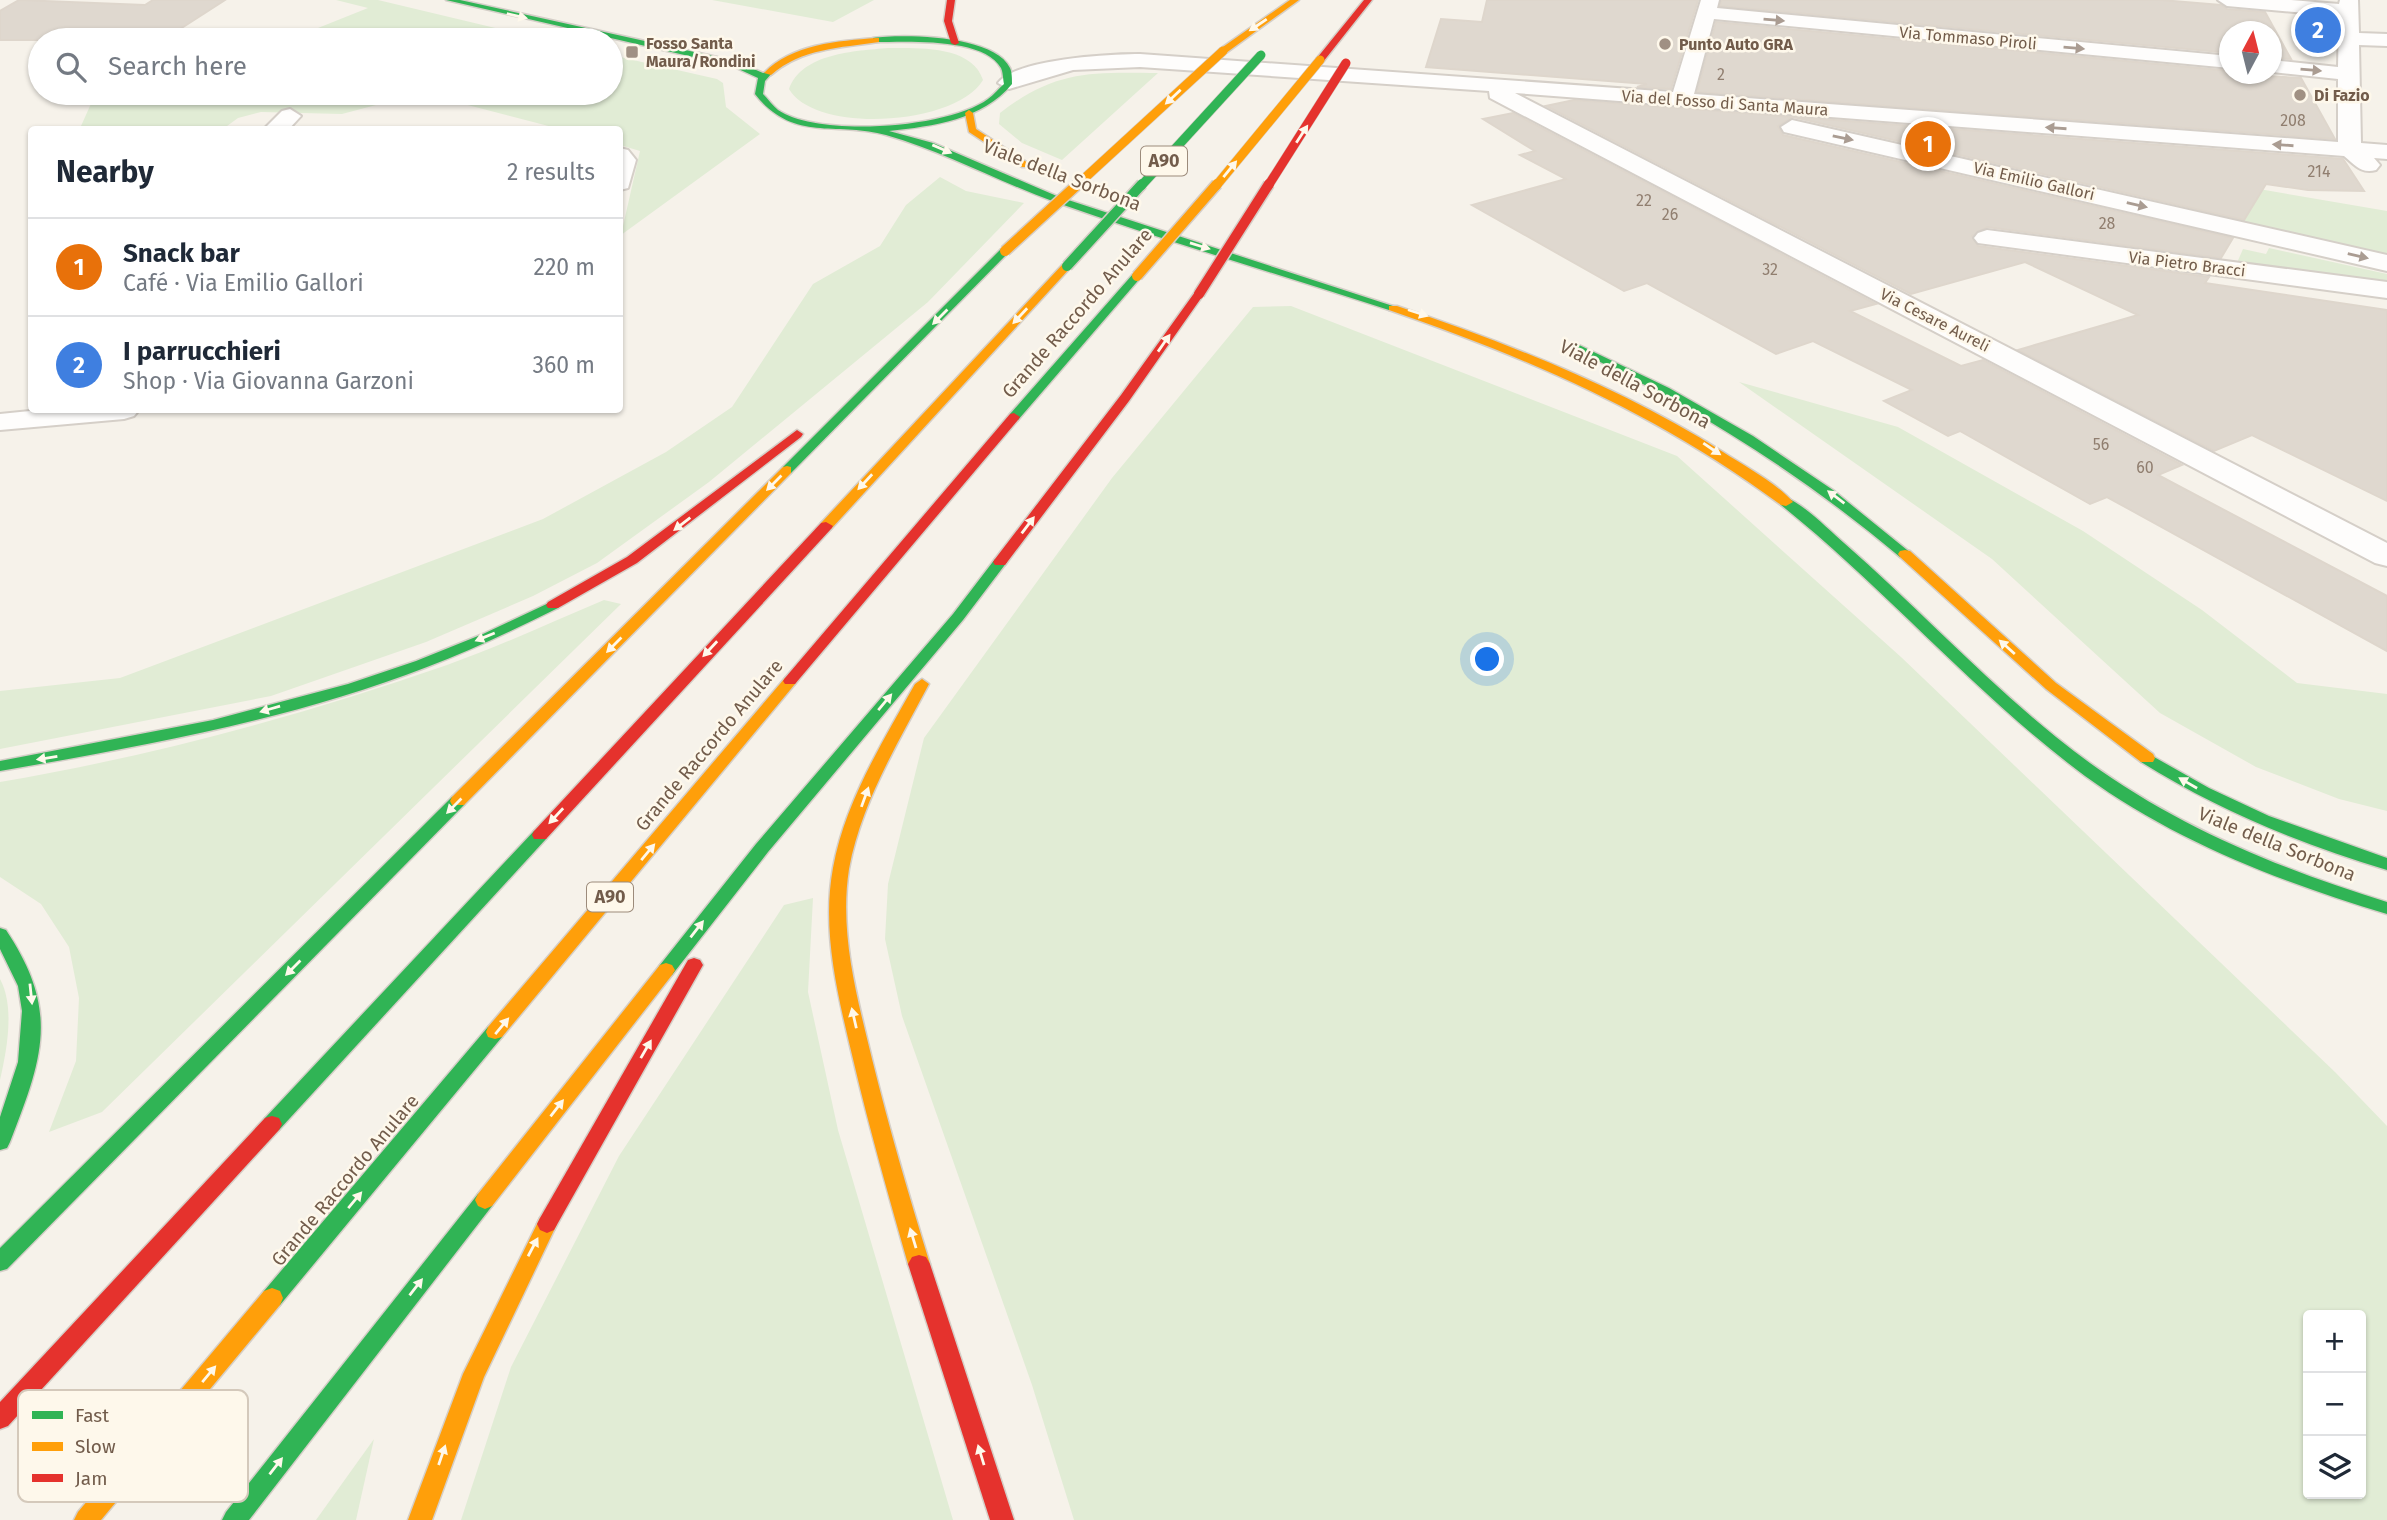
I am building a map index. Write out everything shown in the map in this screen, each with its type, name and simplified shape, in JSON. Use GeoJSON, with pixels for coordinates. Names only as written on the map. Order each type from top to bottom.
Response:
{"type":"FeatureCollection","features":[{"type":"Feature","properties":{"kind":"main road"},"geometry":{"type":"LineString","coordinates":[[450,0],[575,28]]}},
{"type":"Feature","properties":{"kind":"main road"},"geometry":{"type":"LineString","coordinates":[[951,0],[948,21],[955,43]]}},
{"type":"Feature","properties":{"kind":"main road"},"geometry":{"type":"LineString","coordinates":[[0,1262],[1005,251],[1223,51],[1295,0]]}},
{"type":"Feature","properties":{"kind":"main road"},"geometry":{"type":"LineString","coordinates":[[1286,28],[1310,0]]}},
{"type":"Feature","properties":{"kind":"main road","name":"Grande Raccordo Anulare"},"geometry":{"type":"LineString","coordinates":[[195,1390],[948,493],[1181,228],[1368,0]]}},
{"type":"Feature","properties":{"kind":"main road"},"geometry":{"type":"LineString","coordinates":[[234,1520],[762,848],[958,617],[1125,398],[1199,294],[1346,64],[1374,0]]}},
{"type":"Feature","properties":{"kind":"main road"},"geometry":{"type":"LineString","coordinates":[[901,39],[924,34],[948,21]]}},
{"type":"Feature","properties":{"kind":"main road"},"geometry":{"type":"LineString","coordinates":[[623,39],[735,64],[764,77]]}},
{"type":"Feature","properties":{"kind":"main road"},"geometry":{"type":"LineString","coordinates":[[901,39],[955,43],[998,60],[1008,71],[1009,83],[999,97],[969,113],[922,125],[877,130],[818,126],[775,112],[761,99],[760,84],[764,77],[781,64],[807,52],[852,42],[901,39]]}},
{"type":"Feature","properties":{"kind":"main road","name":"Grande Raccordo Anulare"},"geometry":{"type":"LineString","coordinates":[[26,1390],[1265,51]]}},
{"type":"Feature","properties":{"kind":"main road"},"geometry":{"type":"LineString","coordinates":[[769,52],[807,52]]}},
{"type":"Feature","properties":{"kind":"main road","name":"Viale della Sorbona"},"geometry":{"type":"LineString","coordinates":[[969,113],[969,126],[978,135],[1006,155],[1044,174]]}},
{"type":"Feature","properties":{"kind":"main road","name":"Viale della Sorbona"},"geometry":{"type":"LineString","coordinates":[[877,130],[938,146],[1020,185],[1136,226],[1482,335],[1564,369],[1642,407],[1702,442],[1794,508],[1862,566],[1993,690],[2108,783],[2171,822],[2236,854],[2387,908]]}},
{"type":"Feature","properties":{"kind":"main road","name":"Viale della Sorbona"},"geometry":{"type":"LineString","coordinates":[[1060,180],[1142,207]]}},
{"type":"Feature","properties":{"kind":"main road","name":"Viale della Sorbona"},"geometry":{"type":"LineString","coordinates":[[1166,214],[1254,240]]}},
{"type":"Feature","properties":{"kind":"main road","name":"Viale della Sorbona"},"geometry":{"type":"LineString","coordinates":[[1560,340],[1672,391],[1790,464],[1898,548],[2082,712],[2172,774],[2272,825],[2387,864]]}},
{"type":"Feature","properties":{"kind":"main road"},"geometry":{"type":"LineString","coordinates":[[0,766],[120,745],[265,710],[418,664],[490,635],[556,605],[623,566],[667,535],[780,445],[857,400]]}},
{"type":"Feature","properties":{"kind":"main road"},"geometry":{"type":"LineString","coordinates":[[958,617],[879,765],[850,832],[838,890],[837,943],[877,1125],[1002,1520]]}},
{"type":"Feature","properties":{"kind":"main road"},"geometry":{"type":"LineString","coordinates":[[420,1520],[461,1401],[505,1301],[544,1227],[762,848]]}},
{"type":"Feature","properties":{"kind":"main road"},"geometry":{"type":"LineString","coordinates":[[0,935],[10,945],[29,980],[32,1013],[26,1072],[0,1142]]}},
{"type":"Feature","properties":{"kind":"main road","name":"Grande Raccordo Anulare"},"geometry":{"type":"LineString","coordinates":[[0,1418],[18,1399]]}},
{"type":"Feature","properties":{"kind":"main road","name":"Grande Raccordo Anulare"},"geometry":{"type":"LineString","coordinates":[[86,1520],[101,1502]]}},
{"type":"Feature","properties":{"kind":"street"},"geometry":{"type":"LineString","coordinates":[[2227,0],[2349,5],[2348,129],[2351,150],[2387,179]]}},
{"type":"Feature","properties":{"kind":"street"},"geometry":{"type":"LineString","coordinates":[[1681,100],[1709,7]]}},
{"type":"Feature","properties":{"kind":"street","name":"Via Tommaso Piroli"},"geometry":{"type":"LineString","coordinates":[[1709,7],[2219,61]]}},
{"type":"Feature","properties":{"kind":"street"},"geometry":{"type":"LineString","coordinates":[[2349,38],[2387,40]]}},
{"type":"Feature","properties":{"kind":"street","name":"Via del Fosso di Santa Maura"},"geometry":{"type":"LineString","coordinates":[[998,60],[1063,65],[1112,61],[1184,62],[1681,100]]}},
{"type":"Feature","properties":{"kind":"street","name":"Via del Fosso di Santa Maura"},"geometry":{"type":"LineString","coordinates":[[1009,83],[1063,65]]}},
{"type":"Feature","properties":{"kind":"street"},"geometry":{"type":"LineString","coordinates":[[2282,67],[2350,74]]}},
{"type":"Feature","properties":{"kind":"street","name":"Via Cesare Aureli"},"geometry":{"type":"LineString","coordinates":[[1482,85],[2387,556]]}},
{"type":"Feature","properties":{"kind":"street","name":"Via Emilio Gallori"},"geometry":{"type":"LineString","coordinates":[[1681,100],[1792,118],[2387,263]]}},
{"type":"Feature","properties":{"kind":"street","name":"Via del Fosso di Santa Maura"},"geometry":{"type":"LineString","coordinates":[[1792,118],[2387,152]]}},
{"type":"Feature","properties":{"kind":"street","name":"Via Pietro Bracci"},"geometry":{"type":"LineString","coordinates":[[1987,238],[2387,290]]}},
{"type":"Feature","properties":{"kind":"street"},"geometry":{"type":"LineString","coordinates":[[2,423],[52,413]]}},
{"type":"Feature","properties":{"kind":"street"},"geometry":{"type":"LineString","coordinates":[[2,423],[96,413]]}},
{"type":"Feature","properties":{"kind":"green space"},"geometry":{"type":"Polygon","coordinates":[[[336,0],[378,0],[496,28],[318,28],[368,8],[336,0]]]}},
{"type":"Feature","properties":{"kind":"green space"},"geometry":{"type":"Polygon","coordinates":[[[712,0],[874,0],[833,22],[712,0]]]}},
{"type":"Feature","properties":{"kind":"green space"},"geometry":{"type":"Polygon","coordinates":[[[888,48],[928,49],[956,54],[968,60],[983,80],[968,95],[946,107],[917,115],[886,119],[855,118],[827,113],[804,104],[789,89],[805,68],[817,61],[846,53],[888,48]]]}},
{"type":"Feature","properties":{"kind":"green space"},"geometry":{"type":"Polygon","coordinates":[[[623,58],[717,79],[723,83],[726,107],[760,134],[623,234],[640,151],[623,146],[623,126],[548,126],[468,105],[623,105],[623,58]]]}},
{"type":"Feature","properties":{"kind":"green space"},"geometry":{"type":"Polygon","coordinates":[[[1158,73],[1062,160],[1022,143],[999,124],[1000,113],[1038,88],[1056,81],[1093,74],[1158,73]]]}},
{"type":"Feature","properties":{"kind":"green space"},"geometry":{"type":"Polygon","coordinates":[[[90,105],[376,105],[342,114],[261,112],[238,118],[227,126],[81,126],[90,105]]]}},
{"type":"Feature","properties":{"kind":"green space"},"geometry":{"type":"Polygon","coordinates":[[[2166,173],[2387,211],[2387,255],[2191,209],[2166,173]]]}},
{"type":"Feature","properties":{"kind":"green space"},"geometry":{"type":"Polygon","coordinates":[[[940,177],[966,191],[1024,203],[928,302],[709,482],[597,563],[533,596],[426,642],[271,696],[0,749],[0,691],[120,678],[543,519],[666,452],[732,407],[813,284],[880,246],[906,205],[940,177]]]}},
{"type":"Feature","properties":{"kind":"green space"},"geometry":{"type":"Polygon","coordinates":[[[2269,248],[2387,274],[2387,282],[2236,265],[2243,249],[2266,254],[2269,248]]]}},
{"type":"Feature","properties":{"kind":"green space"},"geometry":{"type":"Polygon","coordinates":[[[1291,306],[1677,456],[1901,657],[2335,1072],[2387,1126],[2387,1520],[1074,1520],[1032,1385],[902,1016],[885,939],[888,884],[924,738],[1112,478],[1253,307],[1291,306]]]}},
{"type":"Feature","properties":{"kind":"green space"},"geometry":{"type":"Polygon","coordinates":[[[1739,382],[1898,427],[2083,531],[2202,610],[2297,683],[2387,694],[2387,811],[2339,799],[2256,767],[2160,713],[1992,559],[1739,382]]]}},
{"type":"Feature","properties":{"kind":"green space"},"geometry":{"type":"Polygon","coordinates":[[[604,600],[621,604],[102,1112],[49,1132],[76,1061],[79,998],[69,947],[41,904],[0,877],[0,782],[113,760],[281,718],[467,658],[604,600]]]}},
{"type":"Feature","properties":{"kind":"green space"},"geometry":{"type":"Polygon","coordinates":[[[813,898],[808,992],[838,1130],[953,1520],[461,1520],[511,1367],[619,1156],[784,905],[813,898]]]}},
{"type":"Feature","properties":{"kind":"green space"},"geometry":{"type":"Polygon","coordinates":[[[0,979],[5,990],[8,1015],[7,1042],[0,1080],[0,979]]]}},
{"type":"Feature","properties":{"kind":"green space"},"geometry":{"type":"Polygon","coordinates":[[[374,1439],[356,1520],[316,1520],[374,1439]]]}},
{"type":"Feature","properties":{"kind":"building"},"geometry":{"type":"Polygon","coordinates":[[[19,0],[145,5],[153,0],[225,0],[182,28],[28,28],[28,40],[0,40],[0,11],[19,0]]]}},
{"type":"Feature","properties":{"kind":"building"},"geometry":{"type":"Polygon","coordinates":[[[1487,0],[1698,0],[1671,89],[1637,87],[1647,84],[1426,67],[1441,19],[1482,22],[1487,0]]]}},
{"type":"Feature","properties":{"kind":"building"},"geometry":{"type":"Polygon","coordinates":[[[1721,0],[2161,0],[2265,12],[2270,21],[2219,21],[2219,52],[1720,6],[1721,0]]]}},
{"type":"Feature","properties":{"kind":"building"},"geometry":{"type":"Polygon","coordinates":[[[1716,22],[2219,70],[2219,84],[2282,84],[2282,77],[2301,78],[2335,139],[1697,92],[1716,22]]]}},
{"type":"Feature","properties":{"kind":"building"},"geometry":{"type":"Polygon","coordinates":[[[2282,43],[2291,59],[2282,59],[2282,43]]]}},
{"type":"Feature","properties":{"kind":"building"},"geometry":{"type":"Polygon","coordinates":[[[1574,100],[2343,159],[2364,191],[2308,190],[2266,184],[2244,220],[1793,117],[1778,126],[1783,135],[2233,238],[2221,258],[1987,227],[1972,236],[1978,246],[2209,277],[2205,283],[2387,310],[2387,501],[2252,435],[2214,451],[2018,350],[2138,315],[2025,262],[1911,294],[1546,106],[1574,100]]]}},
{"type":"Feature","properties":{"kind":"building"},"geometry":{"type":"Polygon","coordinates":[[[1513,113],[1876,304],[1850,311],[1961,366],[1983,360],[2182,465],[2158,475],[2387,596],[2387,651],[2107,497],[2090,504],[1960,431],[1948,436],[1884,401],[1912,390],[1813,341],[1776,354],[1647,283],[1624,291],[1472,205],[1566,179],[1520,155],[1535,151],[1483,119],[1513,113]]]}},
{"type":"Feature","properties":{"kind":"traffic: fast"},"geometry":{"type":"LineString","coordinates":[[450,0],[575,28]]}},
{"type":"Feature","properties":{"kind":"traffic: fast"},"geometry":{"type":"LineString","coordinates":[[623,39],[735,64],[764,77]]}},
{"type":"Feature","properties":{"kind":"traffic: fast"},"geometry":{"type":"LineString","coordinates":[[768,73],[761,80],[759,94],[774,111],[803,123],[840,128],[882,129],[924,124],[961,115],[991,101],[1008,84],[1006,68],[994,56],[977,48],[932,40],[876,40]]}},
{"type":"Feature","properties":{"kind":"traffic: fast"},"geometry":{"type":"LineString","coordinates":[[1067,266],[1261,55]]}},
{"type":"Feature","properties":{"kind":"traffic: fast"},"geometry":{"type":"LineString","coordinates":[[877,130],[930,145],[1056,199],[1393,308]]}},
{"type":"Feature","properties":{"kind":"traffic: fast"},"geometry":{"type":"LineString","coordinates":[[787,470],[1005,251]]}},
{"type":"Feature","properties":{"kind":"traffic: fast"},"geometry":{"type":"LineString","coordinates":[[1014,417],[1137,276]]}},
{"type":"Feature","properties":{"kind":"traffic: fast"},"geometry":{"type":"LineString","coordinates":[[1577,347],[1665,390],[1749,438],[1829,493],[1905,554]]}},
{"type":"Feature","properties":{"kind":"traffic: fast"},"geometry":{"type":"LineString","coordinates":[[1786,502],[1864,567],[2051,741],[2125,795],[2233,853],[2309,883],[2387,908]]}},
{"type":"Feature","properties":{"kind":"traffic: fast"},"geometry":{"type":"LineString","coordinates":[[666,970],[762,848],[958,617],[1000,562]]}},
{"type":"Feature","properties":{"kind":"traffic: fast"},"geometry":{"type":"LineString","coordinates":[[0,766],[142,740],[283,708],[421,664],[488,637],[553,605]]}},
{"type":"Feature","properties":{"kind":"traffic: fast"},"geometry":{"type":"LineString","coordinates":[[2147,758],[2203,792],[2263,820],[2324,844],[2387,864]]}},
{"type":"Feature","properties":{"kind":"traffic: fast"},"geometry":{"type":"LineString","coordinates":[[0,1262],[458,801]]}},
{"type":"Feature","properties":{"kind":"traffic: fast"},"geometry":{"type":"LineString","coordinates":[[272,1124],[540,835]]}},
{"type":"Feature","properties":{"kind":"traffic: fast"},"geometry":{"type":"LineString","coordinates":[[0,935],[17,961],[27,986],[32,1011],[32,1037],[27,1062],[0,1142]]}},
{"type":"Feature","properties":{"kind":"traffic: fast"},"geometry":{"type":"LineString","coordinates":[[272,1298],[495,1032]]}},
{"type":"Feature","properties":{"kind":"traffic: fast"},"geometry":{"type":"LineString","coordinates":[[234,1520],[485,1200]]}},
{"type":"Feature","properties":{"kind":"traffic: slow"},"geometry":{"type":"LineString","coordinates":[[1223,51],[1295,0]]}},
{"type":"Feature","properties":{"kind":"traffic: slow"},"geometry":{"type":"LineString","coordinates":[[768,73],[778,64],[804,52],[876,40]]}},
{"type":"Feature","properties":{"kind":"traffic: slow"},"geometry":{"type":"LineString","coordinates":[[1005,251],[1223,51]]}},
{"type":"Feature","properties":{"kind":"traffic: slow"},"geometry":{"type":"LineString","coordinates":[[1137,276],[1181,228],[1320,60]]}},
{"type":"Feature","properties":{"kind":"traffic: slow"},"geometry":{"type":"LineString","coordinates":[[969,113],[972,130],[1025,165]]}},
{"type":"Feature","properties":{"kind":"traffic: slow"},"geometry":{"type":"LineString","coordinates":[[826,526],[1067,266]]}},
{"type":"Feature","properties":{"kind":"traffic: slow"},"geometry":{"type":"LineString","coordinates":[[1393,308],[1497,345],[1598,388],[1695,440],[1786,502]]}},
{"type":"Feature","properties":{"kind":"traffic: slow"},"geometry":{"type":"LineString","coordinates":[[458,801],[787,470]]}},
{"type":"Feature","properties":{"kind":"traffic: slow"},"geometry":{"type":"LineString","coordinates":[[1905,554],[2051,686],[2147,758]]}},
{"type":"Feature","properties":{"kind":"traffic: slow"},"geometry":{"type":"LineString","coordinates":[[495,1032],[790,681]]}},
{"type":"Feature","properties":{"kind":"traffic: slow"},"geometry":{"type":"LineString","coordinates":[[919,1264],[881,1133],[856,1030],[842,961],[838,892],[854,820],[874,773],[922,684]]}},
{"type":"Feature","properties":{"kind":"traffic: slow"},"geometry":{"type":"LineString","coordinates":[[485,1200],[666,970]]}},
{"type":"Feature","properties":{"kind":"traffic: slow"},"geometry":{"type":"LineString","coordinates":[[420,1520],[474,1374],[547,1224]]}},
{"type":"Feature","properties":{"kind":"traffic: slow"},"geometry":{"type":"LineString","coordinates":[[195,1390],[272,1298]]}},
{"type":"Feature","properties":{"kind":"traffic: slow"},"geometry":{"type":"LineString","coordinates":[[86,1520],[101,1502]]}},
{"type":"Feature","properties":{"kind":"traffic: jam"},"geometry":{"type":"LineString","coordinates":[[951,0],[948,21],[955,43]]}},
{"type":"Feature","properties":{"kind":"traffic: jam"},"geometry":{"type":"LineString","coordinates":[[1320,60],[1368,0]]}},
{"type":"Feature","properties":{"kind":"traffic: jam"},"geometry":{"type":"LineString","coordinates":[[1199,294],[1346,63]]}},
{"type":"Feature","properties":{"kind":"traffic: jam"},"geometry":{"type":"LineString","coordinates":[[1000,562],[1125,398],[1199,294]]}},
{"type":"Feature","properties":{"kind":"traffic: jam"},"geometry":{"type":"LineString","coordinates":[[790,681],[1014,417]]}},
{"type":"Feature","properties":{"kind":"traffic: jam"},"geometry":{"type":"LineString","coordinates":[[553,605],[632,560],[797,434]]}},
{"type":"Feature","properties":{"kind":"traffic: jam"},"geometry":{"type":"LineString","coordinates":[[540,835],[826,526]]}},
{"type":"Feature","properties":{"kind":"traffic: jam"},"geometry":{"type":"LineString","coordinates":[[547,1224],[694,965]]}},
{"type":"Feature","properties":{"kind":"traffic: jam"},"geometry":{"type":"LineString","coordinates":[[26,1390],[272,1124]]}},
{"type":"Feature","properties":{"kind":"traffic: jam"},"geometry":{"type":"LineString","coordinates":[[919,1264],[1002,1520]]}},
{"type":"Feature","properties":{"kind":"traffic: jam"},"geometry":{"type":"LineString","coordinates":[[0,1418],[18,1399]]}},
{"type":"Feature","properties":{"kind":"place","name":"I parrucchieri"},"geometry":{"type":"Point","coordinates":[2318,30]}},
{"type":"Feature","properties":{"kind":"place","name":"Punto Auto GRA"},"geometry":{"type":"Point","coordinates":[1665,44]}},
{"type":"Feature","properties":{"kind":"place","name":"Fosso Santa Maura/Rondini"},"geometry":{"type":"Point","coordinates":[632,52]}},
{"type":"Feature","properties":{"kind":"place","name":"Di Fazio"},"geometry":{"type":"Point","coordinates":[2300,95]}},
{"type":"Feature","properties":{"kind":"place","name":"Snack bar"},"geometry":{"type":"Point","coordinates":[1928,144]}}]}
